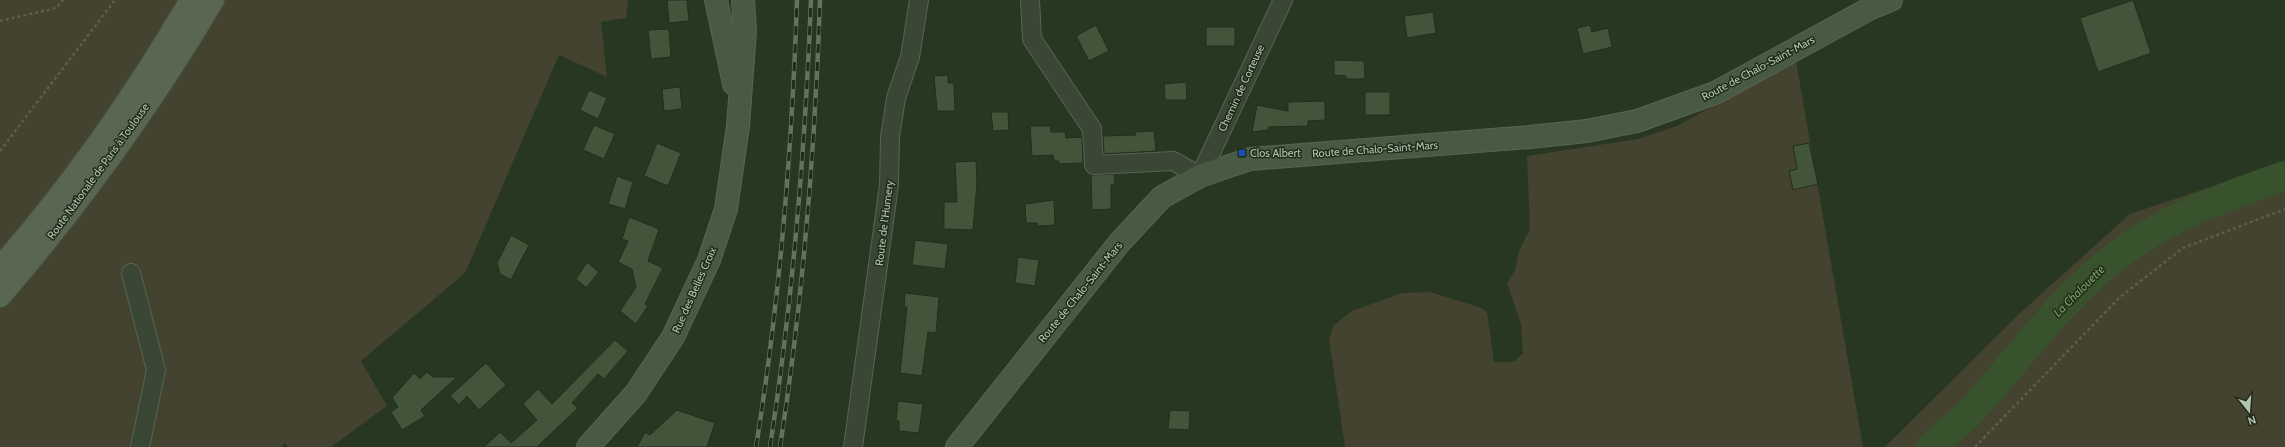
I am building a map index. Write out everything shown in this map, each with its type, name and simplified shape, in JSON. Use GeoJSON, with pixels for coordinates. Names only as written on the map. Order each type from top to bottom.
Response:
{"type":"FeatureCollection","features":[{"type":"Feature","properties":{"kind":"main road","name":"Route Nationale de Paris à Toulouse"},"geometry":{"type":"LineString","coordinates":[[0,268],[30,234],[105,133],[191,0]]}},
{"type":"Feature","properties":{"kind":"main road","name":"Route Nationale de Paris à Toulouse"},"geometry":{"type":"LineString","coordinates":[[0,296],[44,244],[120,145],[184,50],[213,0]]}},
{"type":"Feature","properties":{"kind":"main road","name":"Rue des Belles Croix"},"geometry":{"type":"LineString","coordinates":[[716,0],[739,106]]}},
{"type":"Feature","properties":{"kind":"main road","name":"Rue des Belles Croix"},"geometry":{"type":"LineString","coordinates":[[588,447],[636,393],[673,337],[709,260],[726,209],[738,126],[745,31],[743,0]]}},
{"type":"Feature","properties":{"kind":"main road","name":"Route de Chalo-Saint-Mars"},"geometry":{"type":"LineString","coordinates":[[957,447],[1120,242],[1162,197],[1200,176],[1250,159],[1530,137],[1587,131],[1637,121],[1715,93],[1869,9],[1891,0]]}},
{"type":"Feature","properties":{"kind":"main road"},"geometry":{"type":"LineString","coordinates":[[723,36],[745,31]]}},
{"type":"Feature","properties":{"kind":"street","name":"Route de l'Humery"},"geometry":{"type":"LineString","coordinates":[[853,447],[890,184],[891,129],[896,98],[910,57],[919,0]]}},
{"type":"Feature","properties":{"kind":"street"},"geometry":{"type":"LineString","coordinates":[[1030,0],[1032,39],[1092,129],[1094,165],[1174,161],[1200,176]]}},
{"type":"Feature","properties":{"kind":"street","name":"Chemin de Corteuse"},"geometry":{"type":"LineString","coordinates":[[1200,176],[1283,0]]}},
{"type":"Feature","properties":{"kind":"street"},"geometry":{"type":"LineString","coordinates":[[131,274],[156,370],[140,447]]}},
{"type":"Feature","properties":{"kind":"path"},"geometry":{"type":"LineString","coordinates":[[0,21],[56,8],[63,0]]}},
{"type":"Feature","properties":{"kind":"path"},"geometry":{"type":"LineString","coordinates":[[0,151],[115,0]]}},
{"type":"Feature","properties":{"kind":"path"},"geometry":{"type":"LineString","coordinates":[[1975,447],[2120,297],[2183,248],[2285,209]]}},
{"type":"Feature","properties":{"kind":"shaded area"},"geometry":{"type":"Polygon","coordinates":[[[0,0],[628,0],[626,18],[601,22],[607,77],[559,55],[465,273],[361,361],[387,406],[331,447],[288,447],[285,443],[282,447],[0,447],[0,0]]]}},
{"type":"Feature","properties":{"kind":"shaded area"},"geometry":{"type":"Polygon","coordinates":[[[1796,61],[1863,447],[1345,447],[1329,339],[1334,325],[1352,311],[1402,293],[1430,292],[1482,308],[1487,312],[1494,362],[1514,362],[1523,353],[1521,324],[1507,283],[1515,270],[1519,251],[1530,229],[1527,156],[1638,139],[1677,126],[1796,61]]]}},
{"type":"Feature","properties":{"kind":"shaded area"},"geometry":{"type":"Polygon","coordinates":[[[2285,162],[2285,447],[1885,447],[2020,313],[2130,214],[2285,162]]]}},
{"type":"Feature","properties":{"kind":"building"},"geometry":{"type":"Polygon","coordinates":[[[667,0],[687,0],[689,21],[669,23],[667,0]]]}},
{"type":"Feature","properties":{"kind":"building"},"geometry":{"type":"Polygon","coordinates":[[[2133,0],[2151,53],[2098,72],[2080,18],[2133,0]]]}},
{"type":"Feature","properties":{"kind":"building"},"geometry":{"type":"Polygon","coordinates":[[[1433,12],[1436,33],[1407,38],[1404,16],[1433,12]]]}},
{"type":"Feature","properties":{"kind":"building"},"geometry":{"type":"Polygon","coordinates":[[[1096,25],[1109,51],[1089,61],[1076,36],[1096,25]]]}},
{"type":"Feature","properties":{"kind":"building"},"geometry":{"type":"Polygon","coordinates":[[[1590,25],[1592,32],[1608,28],[1612,47],[1583,54],[1577,28],[1590,25]]]}},
{"type":"Feature","properties":{"kind":"building"},"geometry":{"type":"Polygon","coordinates":[[[1206,27],[1235,27],[1235,46],[1206,46],[1206,27]]]}},
{"type":"Feature","properties":{"kind":"building"},"geometry":{"type":"Polygon","coordinates":[[[669,29],[671,57],[651,59],[648,30],[669,29]]]}},
{"type":"Feature","properties":{"kind":"building"},"geometry":{"type":"Polygon","coordinates":[[[1334,60],[1364,61],[1365,79],[1346,79],[1346,76],[1334,75],[1334,60]]]}},
{"type":"Feature","properties":{"kind":"building"},"geometry":{"type":"Polygon","coordinates":[[[948,75],[948,83],[954,83],[955,111],[937,111],[934,76],[948,75]]]}},
{"type":"Feature","properties":{"kind":"building"},"geometry":{"type":"Polygon","coordinates":[[[1186,82],[1187,100],[1165,100],[1164,84],[1186,82]]]}},
{"type":"Feature","properties":{"kind":"building"},"geometry":{"type":"Polygon","coordinates":[[[680,87],[682,109],[664,111],[662,89],[680,87]]]}},
{"type":"Feature","properties":{"kind":"building"},"geometry":{"type":"Polygon","coordinates":[[[589,90],[607,98],[598,119],[580,110],[589,90]]]}},
{"type":"Feature","properties":{"kind":"building"},"geometry":{"type":"Polygon","coordinates":[[[1365,92],[1390,92],[1390,115],[1365,115],[1365,92]]]}},
{"type":"Feature","properties":{"kind":"building"},"geometry":{"type":"Polygon","coordinates":[[[1325,101],[1325,120],[1308,121],[1308,126],[1269,127],[1268,130],[1252,132],[1257,105],[1288,111],[1288,102],[1325,101]]]}},
{"type":"Feature","properties":{"kind":"building"},"geometry":{"type":"Polygon","coordinates":[[[991,112],[1008,112],[1009,130],[993,131],[991,112]]]}},
{"type":"Feature","properties":{"kind":"building"},"geometry":{"type":"Polygon","coordinates":[[[594,125],[615,134],[604,159],[583,150],[594,125]]]}},
{"type":"Feature","properties":{"kind":"building"},"geometry":{"type":"Polygon","coordinates":[[[1030,126],[1050,126],[1051,132],[1065,132],[1066,138],[1082,137],[1083,163],[1058,164],[1059,161],[1054,161],[1053,155],[1032,156],[1030,126]]]}},
{"type":"Feature","properties":{"kind":"building"},"geometry":{"type":"Polygon","coordinates":[[[1154,131],[1156,151],[1104,154],[1103,136],[1136,135],[1135,132],[1154,131]]]}},
{"type":"Feature","properties":{"kind":"building"},"geometry":{"type":"Polygon","coordinates":[[[657,143],[681,153],[668,186],[644,176],[657,143]]]}},
{"type":"Feature","properties":{"kind":"building"},"geometry":{"type":"Polygon","coordinates":[[[1809,143],[1818,184],[1793,190],[1789,171],[1797,169],[1793,146],[1809,143]]]}},
{"type":"Feature","properties":{"kind":"building"},"geometry":{"type":"Polygon","coordinates":[[[976,161],[977,184],[973,230],[944,229],[944,202],[957,202],[955,162],[976,161]]]}},
{"type":"Feature","properties":{"kind":"building"},"geometry":{"type":"Polygon","coordinates":[[[1114,174],[1115,185],[1111,185],[1111,209],[1092,210],[1091,175],[1114,174]]]}},
{"type":"Feature","properties":{"kind":"building"},"geometry":{"type":"Polygon","coordinates":[[[617,176],[633,182],[625,209],[608,204],[617,176]]]}},
{"type":"Feature","properties":{"kind":"building"},"geometry":{"type":"Polygon","coordinates":[[[1054,200],[1055,225],[1038,226],[1037,223],[1026,223],[1025,204],[1054,200]]]}},
{"type":"Feature","properties":{"kind":"building"},"geometry":{"type":"Polygon","coordinates":[[[629,217],[659,229],[648,261],[663,268],[645,304],[648,306],[636,324],[620,311],[636,287],[632,269],[618,262],[628,241],[622,239],[629,217]]]}},
{"type":"Feature","properties":{"kind":"building"},"geometry":{"type":"Polygon","coordinates":[[[511,235],[529,245],[511,280],[500,274],[497,263],[511,235]]]}},
{"type":"Feature","properties":{"kind":"building"},"geometry":{"type":"Polygon","coordinates":[[[915,240],[948,244],[945,269],[912,265],[915,240]]]}},
{"type":"Feature","properties":{"kind":"building"},"geometry":{"type":"Polygon","coordinates":[[[1018,257],[1039,260],[1035,286],[1015,283],[1018,257]]]}},
{"type":"Feature","properties":{"kind":"building"},"geometry":{"type":"Polygon","coordinates":[[[587,262],[599,272],[586,288],[576,279],[587,262]]]}},
{"type":"Feature","properties":{"kind":"building"},"geometry":{"type":"Polygon","coordinates":[[[905,293],[939,297],[936,333],[928,332],[922,376],[900,373],[907,307],[904,307],[905,293]]]}},
{"type":"Feature","properties":{"kind":"building"},"geometry":{"type":"Polygon","coordinates":[[[615,340],[628,351],[604,379],[598,374],[572,403],[578,408],[537,447],[484,447],[500,432],[511,443],[537,420],[523,404],[538,389],[552,404],[615,340]]]}},
{"type":"Feature","properties":{"kind":"building"},"geometry":{"type":"Polygon","coordinates":[[[486,363],[506,385],[479,410],[467,396],[459,405],[450,396],[486,363]]]}},
{"type":"Feature","properties":{"kind":"building"},"geometry":{"type":"Polygon","coordinates":[[[427,372],[433,377],[457,377],[421,410],[425,416],[402,430],[391,412],[398,407],[392,398],[414,373],[420,379],[427,372]]]}},
{"type":"Feature","properties":{"kind":"building"},"geometry":{"type":"Polygon","coordinates":[[[898,401],[923,404],[919,433],[899,431],[899,421],[896,421],[898,401]]]}},
{"type":"Feature","properties":{"kind":"building"},"geometry":{"type":"Polygon","coordinates":[[[677,410],[715,423],[707,447],[637,447],[645,432],[650,435],[677,410]]]}},
{"type":"Feature","properties":{"kind":"building"},"geometry":{"type":"Polygon","coordinates":[[[1170,410],[1190,411],[1189,430],[1168,429],[1170,410]]]}},
{"type":"Feature","properties":{"kind":"waterway","name":"La Chalouette"},"geometry":{"type":"LineString","coordinates":[[1931,447],[1976,406],[2073,295],[2090,278],[2128,247],[2193,211],[2239,192],[2285,176]]}},
{"type":"Feature","properties":{"kind":"railway"},"geometry":{"type":"LineString","coordinates":[[756,447],[772,336],[784,224],[792,112],[797,0]]}},
{"type":"Feature","properties":{"kind":"railway"},"geometry":{"type":"LineString","coordinates":[[770,447],[785,336],[797,224],[811,0]]}},
{"type":"Feature","properties":{"kind":"railway"},"geometry":{"type":"LineString","coordinates":[[780,447],[795,336],[807,224],[815,112],[820,0]]}},
{"type":"Feature","properties":{"kind":"place","name":"Clos Albert"},"geometry":{"type":"Point","coordinates":[1242,153]}}]}
